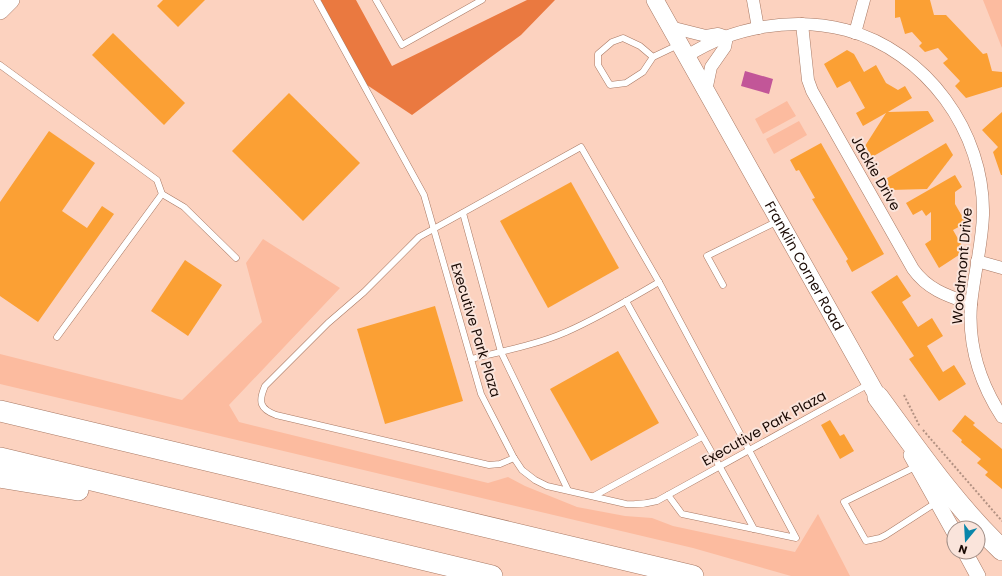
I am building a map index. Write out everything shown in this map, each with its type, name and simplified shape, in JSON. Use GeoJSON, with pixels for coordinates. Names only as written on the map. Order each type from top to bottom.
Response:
{"type":"FeatureCollection","features":[{"type":"Feature","properties":{"kind":"highway"},"geometry":{"type":"LineString","coordinates":[[875,390],[940,481],[964,510],[1002,550]]}},
{"type":"Feature","properties":{"kind":"highway"},"geometry":{"type":"LineString","coordinates":[[0,411],[693,576]]}},
{"type":"Feature","properties":{"kind":"highway"},"geometry":{"type":"LineString","coordinates":[[0,458],[492,576]]}},
{"type":"Feature","properties":{"kind":"highway"},"geometry":{"type":"LineString","coordinates":[[0,477],[90,492],[122,487]]}},
{"type":"Feature","properties":{"kind":"main road"},"geometry":{"type":"LineString","coordinates":[[0,12],[11,0]]}},
{"type":"Feature","properties":{"kind":"main road","name":"Franklin Corner Road"},"geometry":{"type":"LineString","coordinates":[[655,0],[875,390]]}},
{"type":"Feature","properties":{"kind":"street"},"geometry":{"type":"LineString","coordinates":[[753,0],[758,28]]}},
{"type":"Feature","properties":{"kind":"street"},"geometry":{"type":"LineString","coordinates":[[855,33],[864,0]]}},
{"type":"Feature","properties":{"kind":"street","name":"Woodmont Drive"},"geometry":{"type":"LineString","coordinates":[[683,50],[708,44],[758,28],[802,24],[837,28],[855,33],[879,43],[910,62],[943,95],[956,115],[973,151],[982,194],[981,237],[971,304],[972,343],[977,364],[991,399],[1002,417]]}},
{"type":"Feature","properties":{"kind":"street","name":"Jackie Drive"},"geometry":{"type":"LineString","coordinates":[[802,24],[808,80],[812,91],[913,269],[927,285],[938,292],[971,304]]}},
{"type":"Feature","properties":{"kind":"street","name":"Woodmont Drive"},"geometry":{"type":"LineString","coordinates":[[670,27],[706,36],[718,34],[727,37]]}},
{"type":"Feature","properties":{"kind":"street"},"geometry":{"type":"LineString","coordinates":[[706,91],[711,67],[725,47],[727,37]]}},
{"type":"Feature","properties":{"kind":"street"},"geometry":{"type":"LineString","coordinates":[[978,261],[1002,268]]}},
{"type":"Feature","properties":{"kind":"street","name":"Franklin Corner Road"},"geometry":{"type":"LineString","coordinates":[[875,390],[947,520]]}},
{"type":"Feature","properties":{"kind":"street"},"geometry":{"type":"LineString","coordinates":[[969,560],[978,576]]}},
{"type":"Feature","properties":{"kind":"lane","name":"Executive Park Plaza"},"geometry":{"type":"LineString","coordinates":[[316,0],[424,195],[481,394],[514,458],[522,470],[535,480],[547,486],[638,505],[657,501],[750,450],[875,390]]}},
{"type":"Feature","properties":{"kind":"lane"},"geometry":{"type":"LineString","coordinates":[[376,0],[402,45],[472,2],[482,0]]}},
{"type":"Feature","properties":{"kind":"lane"},"geometry":{"type":"LineString","coordinates":[[653,57],[635,43],[623,38],[612,42],[598,54],[598,65],[610,85],[614,86],[626,83],[643,72],[653,57],[683,50]]}},
{"type":"Feature","properties":{"kind":"lane"},"geometry":{"type":"LineString","coordinates":[[1,68],[157,180],[162,194],[184,207],[236,258]]}},
{"type":"Feature","properties":{"kind":"lane"},"geometry":{"type":"LineString","coordinates":[[514,458],[500,464],[489,465],[276,415],[267,412],[262,406],[260,396],[265,386],[328,323],[364,292],[419,237],[581,147],[659,282],[796,538],[682,514],[668,495]]}},
{"type":"Feature","properties":{"kind":"lane"},"geometry":{"type":"LineString","coordinates":[[57,337],[162,194]]}},
{"type":"Feature","properties":{"kind":"lane"},"geometry":{"type":"LineString","coordinates":[[463,213],[501,352],[568,490]]}},
{"type":"Feature","properties":{"kind":"lane"},"geometry":{"type":"LineString","coordinates":[[723,284],[706,256],[780,220]]}},
{"type":"Feature","properties":{"kind":"lane"},"geometry":{"type":"LineString","coordinates":[[471,359],[501,352],[565,332],[626,301],[659,282]]}},
{"type":"Feature","properties":{"kind":"lane"},"geometry":{"type":"LineString","coordinates":[[626,301],[754,529]]}},
{"type":"Feature","properties":{"kind":"lane"},"geometry":{"type":"LineString","coordinates":[[594,496],[702,437]]}},
{"type":"Feature","properties":{"kind":"lane"},"geometry":{"type":"LineString","coordinates":[[917,466],[844,502],[866,541],[886,535],[937,502]]}},
{"type":"Feature","properties":{"kind":"path"},"geometry":{"type":"LineString","coordinates":[[904,395],[920,426],[1002,521]]}},
{"type":"Feature","properties":{"kind":"shaded area"},"geometry":{"type":"Polygon","coordinates":[[[320,0],[356,0],[392,66],[527,0],[555,0],[521,35],[412,115],[361,81],[320,0]]]}},
{"type":"Feature","properties":{"kind":"shaded area"},"geometry":{"type":"Polygon","coordinates":[[[983,0],[1002,0],[1002,48],[983,0]]]}},
{"type":"Feature","properties":{"kind":"shaded area"},"geometry":{"type":"Polygon","coordinates":[[[745,71],[773,79],[769,94],[741,86],[745,71]]]}},
{"type":"Feature","properties":{"kind":"shaded area"},"geometry":{"type":"Polygon","coordinates":[[[787,101],[796,116],[763,134],[755,119],[787,101]]]}},
{"type":"Feature","properties":{"kind":"shaded area"},"geometry":{"type":"Polygon","coordinates":[[[799,121],[807,135],[774,154],[766,139],[799,121]]]}},
{"type":"Feature","properties":{"kind":"shaded area"},"geometry":{"type":"Polygon","coordinates":[[[263,239],[340,288],[229,405],[239,422],[488,483],[508,477],[525,486],[577,507],[625,516],[652,518],[673,526],[795,552],[818,514],[850,576],[791,576],[693,548],[0,384],[0,354],[182,400],[262,322],[246,263],[263,239]]]}},
{"type":"Feature","properties":{"kind":"building"},"geometry":{"type":"Polygon","coordinates":[[[163,0],[205,0],[178,27],[157,6],[163,0]]]}},
{"type":"Feature","properties":{"kind":"building"},"geometry":{"type":"Polygon","coordinates":[[[895,0],[930,0],[934,15],[946,15],[983,54],[987,53],[992,71],[1002,72],[1002,87],[966,98],[955,86],[960,81],[943,63],[948,59],[938,48],[925,52],[919,46],[922,43],[912,32],[905,34],[900,17],[895,18],[895,0]]]}},
{"type":"Feature","properties":{"kind":"building"},"geometry":{"type":"Polygon","coordinates":[[[113,33],[185,103],[164,125],[92,55],[113,33]]]}},
{"type":"Feature","properties":{"kind":"building"},"geometry":{"type":"Polygon","coordinates":[[[847,50],[854,54],[864,72],[876,65],[886,83],[898,90],[905,86],[912,98],[888,112],[928,111],[934,121],[872,157],[865,146],[886,113],[863,126],[856,113],[865,108],[850,81],[837,88],[824,64],[847,50]]]}},
{"type":"Feature","properties":{"kind":"building"},"geometry":{"type":"Polygon","coordinates":[[[289,93],[360,163],[303,221],[232,151],[289,93]]]}},
{"type":"Feature","properties":{"kind":"building"},"geometry":{"type":"Polygon","coordinates":[[[1002,112],[1001,175],[993,152],[998,147],[982,130],[1002,112]]]}},
{"type":"Feature","properties":{"kind":"building"},"geometry":{"type":"Polygon","coordinates":[[[49,131],[95,163],[62,211],[87,228],[102,206],[114,214],[38,322],[0,296],[0,202],[49,131]]]}},
{"type":"Feature","properties":{"kind":"building"},"geometry":{"type":"Polygon","coordinates":[[[821,143],[884,254],[852,272],[846,261],[848,259],[812,199],[815,198],[799,170],[796,171],[790,160],[821,143]]]}},
{"type":"Feature","properties":{"kind":"building"},"geometry":{"type":"Polygon","coordinates":[[[946,143],[953,155],[927,189],[890,190],[884,180],[946,143]]]}},
{"type":"Feature","properties":{"kind":"building"},"geometry":{"type":"Polygon","coordinates":[[[955,175],[962,187],[955,192],[955,204],[966,223],[953,230],[965,251],[939,268],[925,244],[931,240],[931,212],[926,216],[922,210],[913,215],[906,203],[955,175]]]}},
{"type":"Feature","properties":{"kind":"building"},"geometry":{"type":"Polygon","coordinates":[[[571,182],[619,268],[548,308],[500,221],[571,182]]]}},
{"type":"Feature","properties":{"kind":"building"},"geometry":{"type":"Polygon","coordinates":[[[185,260],[222,285],[188,336],[151,311],[185,260]]]}},
{"type":"Feature","properties":{"kind":"building"},"geometry":{"type":"Polygon","coordinates":[[[897,275],[911,296],[902,302],[918,327],[932,318],[943,336],[927,346],[943,372],[954,365],[966,384],[939,401],[909,359],[914,356],[871,292],[897,275]]]}},
{"type":"Feature","properties":{"kind":"building"},"geometry":{"type":"Polygon","coordinates":[[[435,306],[463,401],[385,424],[357,329],[435,306]]]}},
{"type":"Feature","properties":{"kind":"building"},"geometry":{"type":"Polygon","coordinates":[[[618,351],[659,423],[591,461],[550,389],[618,351]]]}},
{"type":"Feature","properties":{"kind":"building"},"geometry":{"type":"Polygon","coordinates":[[[965,415],[975,423],[973,425],[1002,449],[1002,489],[985,475],[988,472],[977,463],[981,459],[961,442],[962,440],[952,431],[965,415]]]}},
{"type":"Feature","properties":{"kind":"building"},"geometry":{"type":"Polygon","coordinates":[[[830,420],[840,436],[844,434],[854,451],[840,459],[821,425],[830,420]]]}}]}
